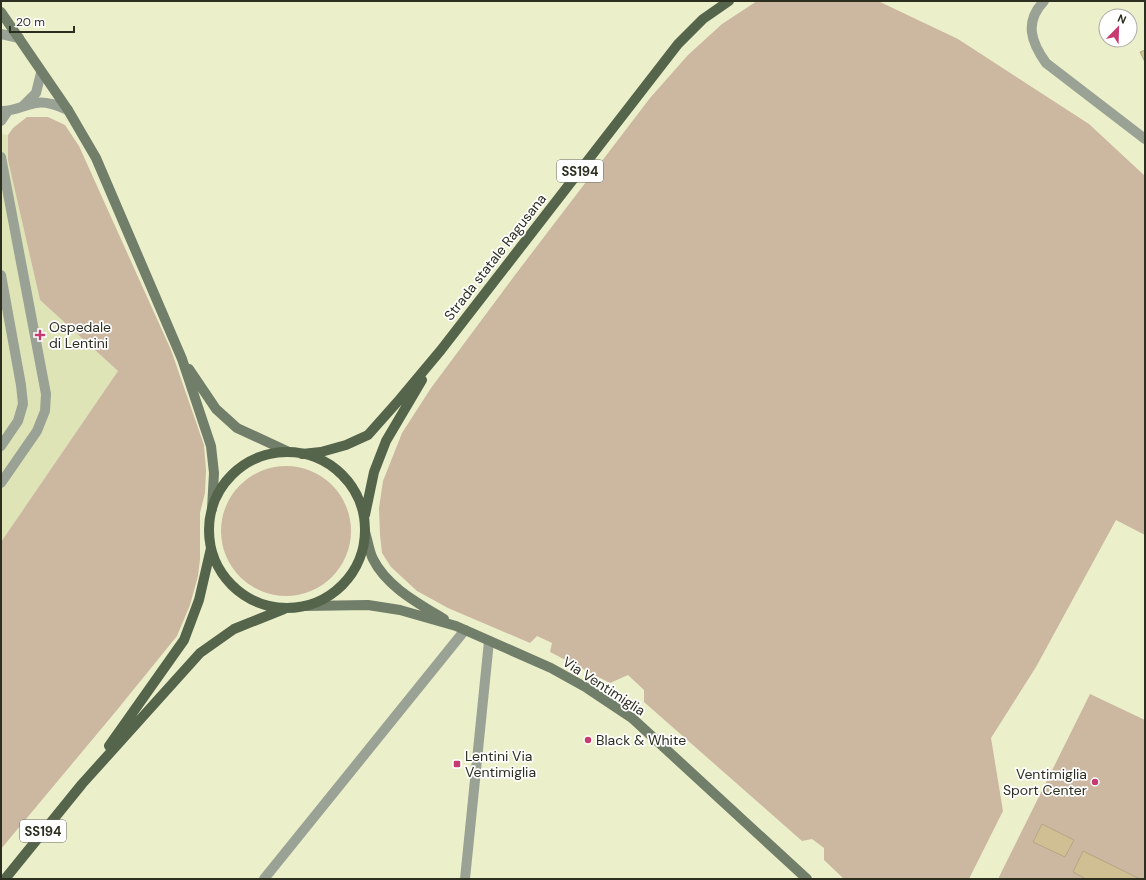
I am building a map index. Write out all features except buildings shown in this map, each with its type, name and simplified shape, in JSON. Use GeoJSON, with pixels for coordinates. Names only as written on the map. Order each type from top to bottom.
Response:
{"type":"FeatureCollection","features":[{"type":"Feature","properties":{"kind":"main road","name":"Strada statale Ragusana"},"geometry":{"type":"LineString","coordinates":[[441,350],[678,44],[703,19],[729,1]]}},
{"type":"Feature","properties":{"kind":"main road"},"geometry":{"type":"LineString","coordinates":[[1,12],[41,73],[68,110],[96,158],[182,359],[211,446],[214,473],[212,509],[209,528],[211,548],[222,573],[235,589],[246,597],[259,603],[279,608],[368,605],[400,610],[460,628]]}},
{"type":"Feature","properties":{"kind":"main road"},"geometry":{"type":"LineString","coordinates":[[302,454],[321,452],[346,445],[368,435],[441,350]]}},
{"type":"Feature","properties":{"kind":"main road"},"geometry":{"type":"LineString","coordinates":[[305,606],[331,596],[346,582],[354,571],[364,546],[365,519],[374,472],[386,441],[441,350]]}},
{"type":"Feature","properties":{"kind":"main road"},"geometry":{"type":"LineString","coordinates":[[182,359],[216,409],[237,428],[289,452]]}},
{"type":"Feature","properties":{"kind":"main road"},"geometry":{"type":"LineString","coordinates":[[212,509],[217,496],[224,485],[233,474],[243,466],[262,456],[289,452],[322,460],[344,476],[359,499],[365,519]]}},
{"type":"Feature","properties":{"kind":"main road"},"geometry":{"type":"LineString","coordinates":[[365,532],[372,558],[381,572],[408,597],[460,628]]}},
{"type":"Feature","properties":{"kind":"main road"},"geometry":{"type":"LineString","coordinates":[[82,784],[184,640],[199,600],[211,548]]}},
{"type":"Feature","properties":{"kind":"main road"},"geometry":{"type":"LineString","coordinates":[[82,784],[200,653],[234,629],[286,608]]}},
{"type":"Feature","properties":{"kind":"main road","name":"Via Ventimiglia"},"geometry":{"type":"LineString","coordinates":[[460,628],[552,668],[587,688],[632,718],[807,879]]}},
{"type":"Feature","properties":{"kind":"main road","name":"SS194"},"geometry":{"type":"LineString","coordinates":[[5,879],[82,784]]}},
{"type":"Feature","properties":{"kind":"lane"},"geometry":{"type":"LineString","coordinates":[[1044,1],[1039,6],[1032,20],[1032,33],[1036,49],[1046,63],[1145,138]]}},
{"type":"Feature","properties":{"kind":"lane"},"geometry":{"type":"LineString","coordinates":[[1,34],[19,38]]}},
{"type":"Feature","properties":{"kind":"lane"},"geometry":{"type":"LineString","coordinates":[[21,107],[36,93],[41,73]]}},
{"type":"Feature","properties":{"kind":"lane"},"geometry":{"type":"LineString","coordinates":[[1,121],[4,111],[38,103],[52,104],[68,110]]}},
{"type":"Feature","properties":{"kind":"lane"},"geometry":{"type":"LineString","coordinates":[[1,157],[46,394],[45,412],[37,431],[1,483]]}},
{"type":"Feature","properties":{"kind":"lane"},"geometry":{"type":"LineString","coordinates":[[1,275],[21,385],[23,404],[18,421],[1,446]]}},
{"type":"Feature","properties":{"kind":"lane"},"geometry":{"type":"LineString","coordinates":[[264,879],[460,628]]}},
{"type":"Feature","properties":{"kind":"lane"},"geometry":{"type":"LineString","coordinates":[[465,879],[489,641]]}},
{"type":"Feature","properties":{"kind":"shaded area"},"geometry":{"type":"Polygon","coordinates":[[[757,1],[878,1],[958,39],[1089,124],[1145,176],[1145,535],[1116,520],[1036,667],[991,738],[1003,811],[969,879],[844,879],[824,860],[824,848],[812,839],[802,841],[644,702],[644,690],[628,675],[610,683],[550,652],[552,643],[537,636],[530,643],[448,608],[417,591],[391,567],[382,553],[379,508],[383,481],[402,433],[431,388],[650,98],[688,55],[722,24],[757,1]]]}},
{"type":"Feature","properties":{"kind":"shaded area"},"geometry":{"type":"Polygon","coordinates":[[[27,117],[48,117],[65,125],[79,146],[171,350],[204,445],[206,470],[205,493],[200,513],[200,559],[198,576],[190,605],[177,636],[1,849],[1,542],[118,371],[40,300],[8,160],[8,135],[13,128],[27,117]]]}},
{"type":"Feature","properties":{"kind":"shaded area","name":"Ospedale di Lentini"},"geometry":{"type":"Polygon","coordinates":[[[1,134],[8,135],[8,160],[40,300],[118,371],[1,542],[1,134]]]}},
{"type":"Feature","properties":{"kind":"shaded area"},"geometry":{"type":"Polygon","coordinates":[[[292,466],[311,471],[332,485],[346,506],[350,518],[350,544],[346,556],[332,577],[311,591],[299,595],[280,596],[261,591],[240,577],[226,556],[222,544],[221,525],[226,506],[240,485],[261,471],[273,467],[292,466]]]}},
{"type":"Feature","properties":{"kind":"shaded area","name":"Ventimiglia Sport Center"},"geometry":{"type":"Polygon","coordinates":[[[1090,694],[1145,720],[1145,879],[998,879],[1090,694]]]}},
{"type":"Feature","properties":{"kind":"place","name":"Ospedale di Lentini"},"geometry":{"type":"Point","coordinates":[40,335]}},
{"type":"Feature","properties":{"kind":"place","name":"Black & White"},"geometry":{"type":"Point","coordinates":[588,740]}},
{"type":"Feature","properties":{"kind":"place","name":"Lentini Via Ventimiglia"},"geometry":{"type":"Point","coordinates":[457,764]}},
{"type":"Feature","properties":{"kind":"place","name":"Ventimiglia Sport Center"},"geometry":{"type":"Point","coordinates":[1095,782]}}]}
